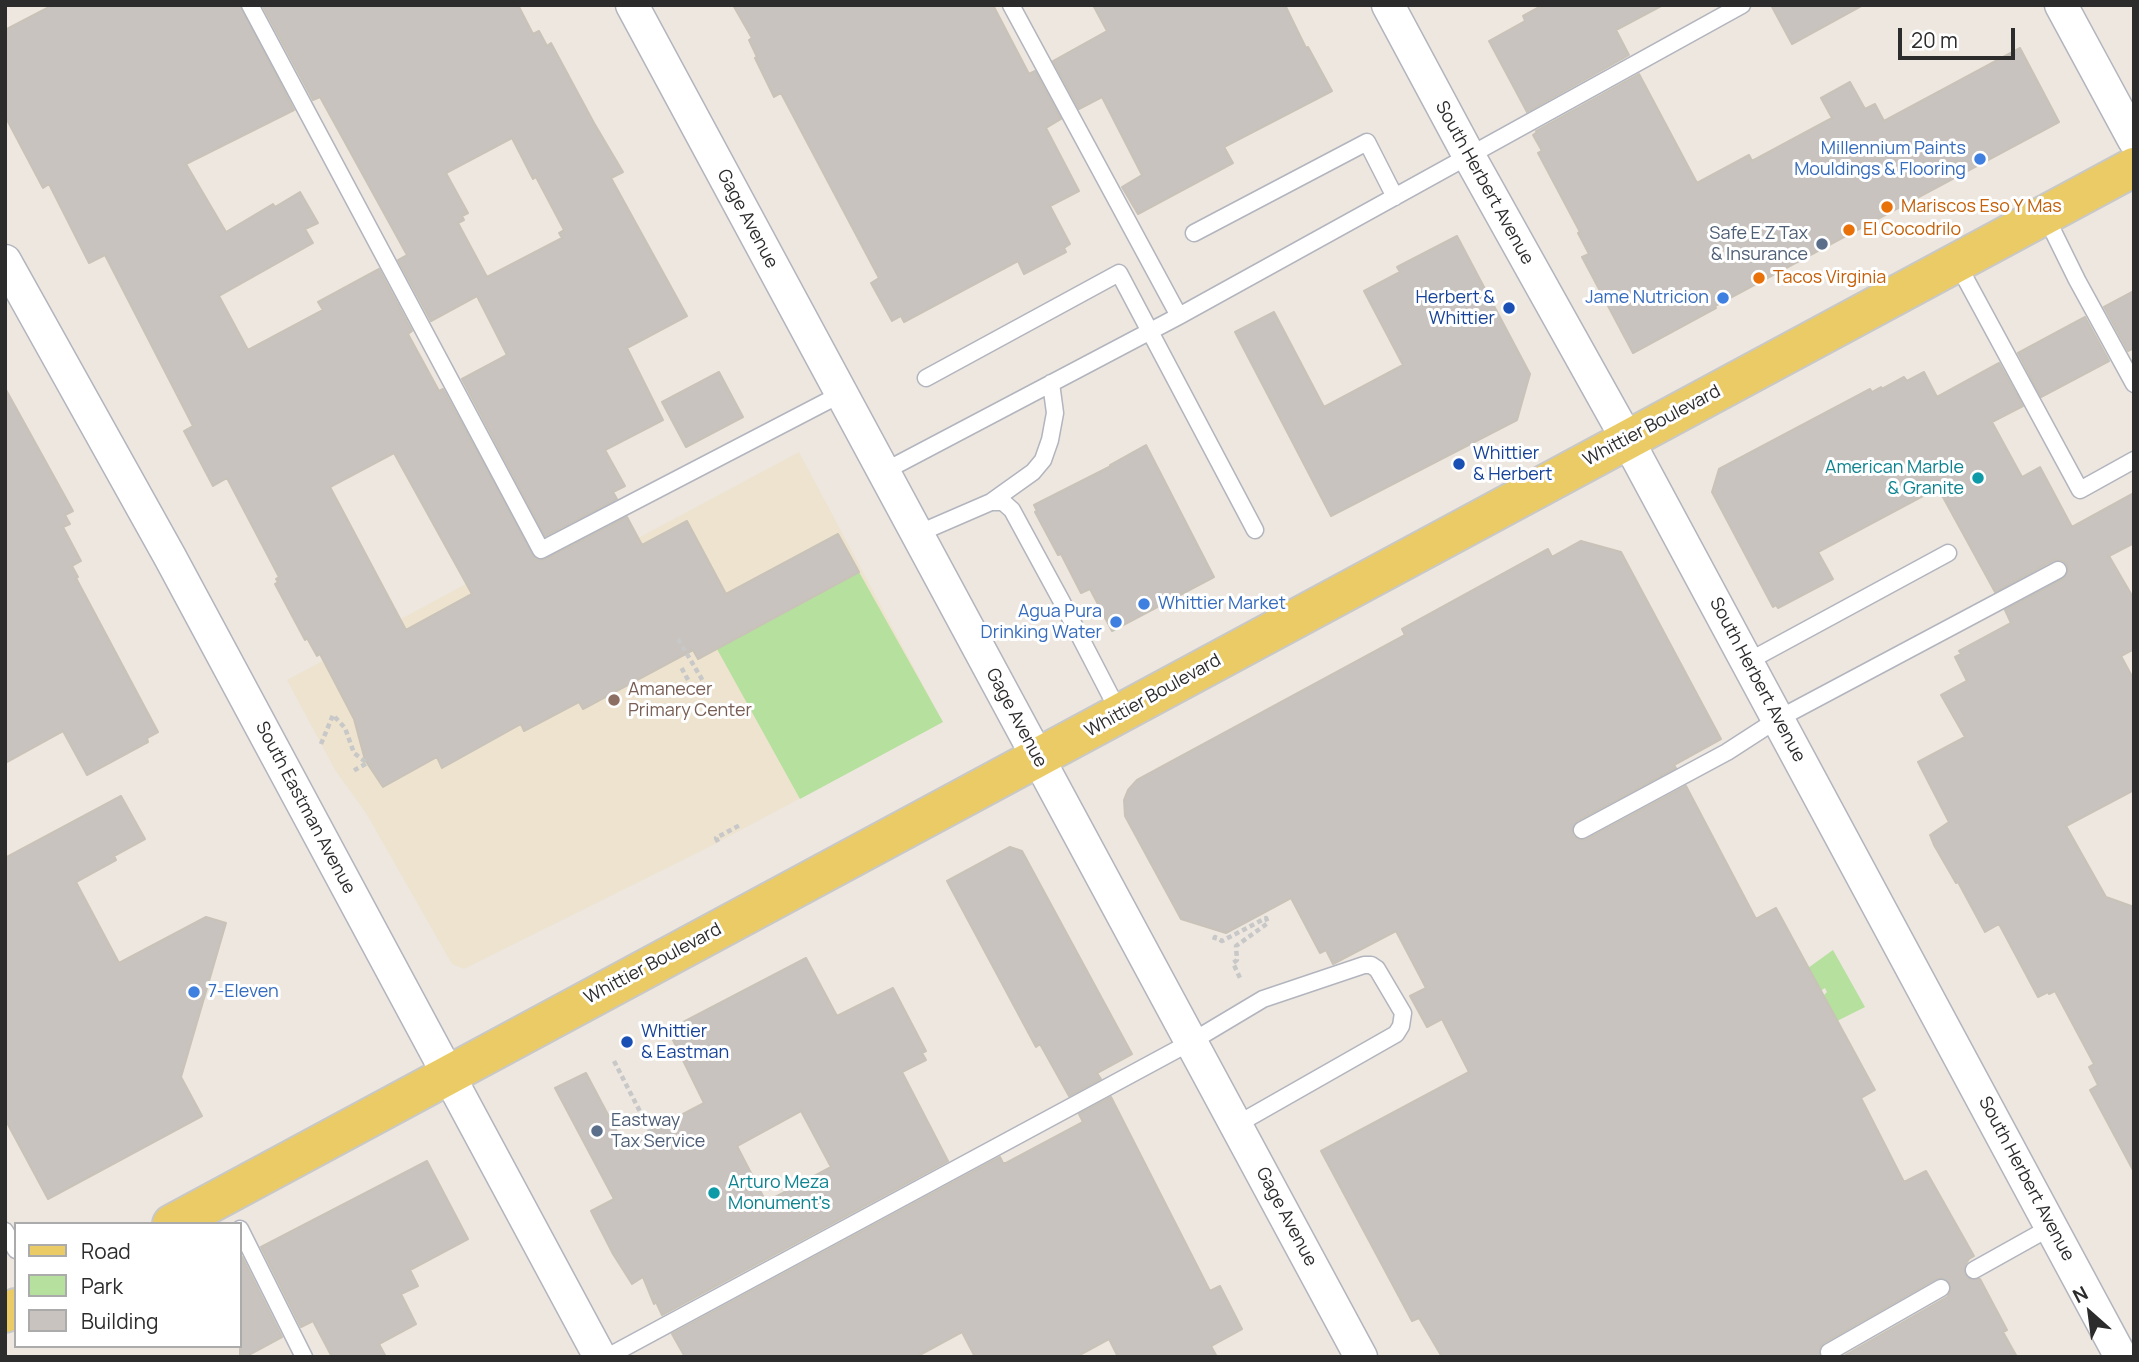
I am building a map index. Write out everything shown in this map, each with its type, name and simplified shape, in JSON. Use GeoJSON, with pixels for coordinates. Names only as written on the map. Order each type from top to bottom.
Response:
{"type":"FeatureCollection","features":[{"type":"Feature","properties":{"kind":"main road","name":"Whittier Boulevard"},"geometry":{"type":"LineString","coordinates":[[187,1222],[233,1216],[448,1075],[2134,167]]}},
{"type":"Feature","properties":{"kind":"street","name":"Gage Avenue"},"geometry":{"type":"LineString","coordinates":[[632,5],[1361,1357]]}},
{"type":"Feature","properties":{"kind":"street","name":"South Herbert Avenue"},"geometry":{"type":"LineString","coordinates":[[1388,5],[1627,439],[2121,1357]]}},
{"type":"Feature","properties":{"kind":"street"},"geometry":{"type":"LineString","coordinates":[[2061,5],[2134,140]]}},
{"type":"Feature","properties":{"kind":"street","name":"South Eastman Avenue"},"geometry":{"type":"LineString","coordinates":[[8,272],[170,557],[600,1357]]}},
{"type":"Feature","properties":{"kind":"lane"},"geometry":{"type":"LineString","coordinates":[[250,5],[541,550],[841,394]]}},
{"type":"Feature","properties":{"kind":"lane"},"geometry":{"type":"LineString","coordinates":[[1011,5],[1179,316]]}},
{"type":"Feature","properties":{"kind":"lane"},"geometry":{"type":"LineString","coordinates":[[883,472],[1179,316],[1742,5]]}},
{"type":"Feature","properties":{"kind":"lane"},"geometry":{"type":"LineString","coordinates":[[1194,233],[1367,142],[1395,197]]}},
{"type":"Feature","properties":{"kind":"lane"},"geometry":{"type":"LineString","coordinates":[[2045,215],[2077,280],[2132,375]]}},
{"type":"Feature","properties":{"kind":"lane"},"geometry":{"type":"LineString","coordinates":[[1957,262],[2080,490],[2134,460]]}},
{"type":"Feature","properties":{"kind":"lane"},"geometry":{"type":"LineString","coordinates":[[926,378],[1119,273],[1255,530]]}},
{"type":"Feature","properties":{"kind":"lane"},"geometry":{"type":"LineString","coordinates":[[917,534],[991,502],[1033,472],[1043,460],[1050,440],[1055,413],[1051,383]]}},
{"type":"Feature","properties":{"kind":"lane"},"geometry":{"type":"LineString","coordinates":[[991,502],[1003,502],[1012,510],[1120,714]]}},
{"type":"Feature","properties":{"kind":"lane"},"geometry":{"type":"LineString","coordinates":[[1747,662],[1948,553]]}},
{"type":"Feature","properties":{"kind":"lane"},"geometry":{"type":"LineString","coordinates":[[1582,830],[1727,752],[1778,719],[2058,570]]}},
{"type":"Feature","properties":{"kind":"lane"},"geometry":{"type":"LineString","coordinates":[[607,1357],[1191,1042],[1263,999],[1364,965],[1377,969],[1403,1013],[1401,1026],[1396,1034],[1236,1125]]}},
{"type":"Feature","properties":{"kind":"lane"},"geometry":{"type":"LineString","coordinates":[[1974,1270],[2052,1227]]}},
{"type":"Feature","properties":{"kind":"lane"},"geometry":{"type":"LineString","coordinates":[[5,1231],[14,1247]]}},
{"type":"Feature","properties":{"kind":"lane"},"geometry":{"type":"LineString","coordinates":[[242,1234],[304,1357]]}},
{"type":"Feature","properties":{"kind":"lane"},"geometry":{"type":"LineString","coordinates":[[1829,1352],[1941,1288]]}},
{"type":"Feature","properties":{"kind":"path"},"geometry":{"type":"LineString","coordinates":[[678,639],[704,687],[693,689],[681,667]]}},
{"type":"Feature","properties":{"kind":"path"},"geometry":{"type":"LineString","coordinates":[[321,744],[333,715],[345,728],[354,753],[366,763],[352,771]]}},
{"type":"Feature","properties":{"kind":"path"},"geometry":{"type":"LineString","coordinates":[[718,842],[716,838],[740,825]]}},
{"type":"Feature","properties":{"kind":"path"},"geometry":{"type":"LineString","coordinates":[[1214,940],[1215,937],[1222,941],[1266,918],[1268,923],[1236,946],[1237,960],[1233,963],[1246,990]]}},
{"type":"Feature","properties":{"kind":"path"},"geometry":{"type":"LineString","coordinates":[[614,1061],[650,1131]]}},
{"type":"Feature","properties":{"kind":"shaded area","name":"Amanecer Primary Center"},"geometry":{"type":"Polygon","coordinates":[[[799,452],[943,722],[709,847],[464,969],[452,964],[366,813],[335,770],[287,680],[522,554],[541,590],[799,452]]]}},
{"type":"Feature","properties":{"kind":"green space"},"geometry":{"type":"Polygon","coordinates":[[[859,572],[943,722],[800,799],[717,649],[859,572]]]}},
{"type":"Feature","properties":{"kind":"green space"},"geometry":{"type":"Polygon","coordinates":[[[1833,950],[1865,1007],[1837,1021],[1824,995],[1827,992],[1825,988],[1820,991],[1808,968],[1833,950]]]}},
{"type":"Feature","properties":{"kind":"building"},"geometry":{"type":"Polygon","coordinates":[[[53,5],[240,5],[294,110],[186,164],[226,232],[273,204],[275,207],[300,192],[318,223],[305,229],[313,243],[219,296],[248,350],[323,310],[318,302],[379,269],[412,331],[408,334],[439,391],[443,389],[535,558],[546,559],[627,517],[642,545],[687,521],[726,594],[838,534],[859,572],[698,659],[693,650],[583,709],[579,702],[524,731],[521,724],[442,768],[437,757],[383,787],[365,760],[354,719],[320,654],[317,656],[307,638],[305,640],[275,584],[279,577],[227,478],[213,486],[184,431],[193,426],[105,255],[89,263],[49,184],[43,188],[5,116],[5,30],[53,5]],[[394,453],[330,487],[406,630],[472,594],[394,453]]]}},
{"type":"Feature","properties":{"kind":"building"},"geometry":{"type":"Polygon","coordinates":[[[262,5],[518,5],[533,34],[539,31],[547,46],[551,43],[623,172],[611,178],[687,316],[627,348],[663,420],[605,450],[625,486],[613,492],[617,499],[545,536],[462,379],[507,355],[477,296],[431,321],[398,260],[407,255],[320,97],[313,100],[262,5]],[[512,138],[446,173],[468,213],[462,216],[464,220],[458,223],[487,277],[562,238],[559,233],[564,230],[536,177],[533,179],[512,138]]]}},
{"type":"Feature","properties":{"kind":"building"},"geometry":{"type":"Polygon","coordinates":[[[733,5],[993,5],[1029,74],[1035,71],[1061,119],[1046,128],[1079,191],[1050,206],[1070,244],[1064,248],[1066,252],[1024,274],[1018,261],[904,322],[901,316],[892,321],[871,283],[879,278],[781,93],[774,97],[755,58],[757,57],[749,40],[752,38],[733,5]]]}},
{"type":"Feature","properties":{"kind":"building"},"geometry":{"type":"Polygon","coordinates":[[[1093,5],[1285,5],[1306,48],[1308,47],[1332,91],[1224,147],[1233,163],[1138,214],[1122,187],[1142,175],[1102,97],[1079,109],[1053,61],[1107,31],[1093,5]]]}},
{"type":"Feature","properties":{"kind":"building"},"geometry":{"type":"Polygon","coordinates":[[[1543,5],[1663,5],[1616,30],[1629,55],[1527,112],[1489,41],[1525,21],[1523,16],[1543,5]]]}},
{"type":"Feature","properties":{"kind":"building"},"geometry":{"type":"Polygon","coordinates":[[[1771,5],[1863,5],[1792,44],[1771,5]]]}},
{"type":"Feature","properties":{"kind":"building"},"geometry":{"type":"Polygon","coordinates":[[[2020,48],[2059,122],[1715,306],[1716,308],[1633,353],[1582,257],[1589,254],[1538,153],[1542,151],[1533,135],[1639,74],[1697,183],[1749,155],[1752,161],[1832,118],[1821,98],[1850,82],[1865,109],[1875,104],[1884,121],[2020,48]]]}},
{"type":"Feature","properties":{"kind":"building"},"geometry":{"type":"Polygon","coordinates":[[[1457,236],[1530,374],[1517,420],[1331,516],[1235,332],[1274,312],[1324,407],[1403,365],[1364,291],[1400,272],[1397,267],[1457,236]]]}},
{"type":"Feature","properties":{"kind":"building"},"geometry":{"type":"Polygon","coordinates":[[[2134,291],[2134,348],[2128,351],[2104,307],[2134,291]]]}},
{"type":"Feature","properties":{"kind":"building"},"geometry":{"type":"Polygon","coordinates":[[[2085,317],[2109,361],[2041,397],[2018,353],[2085,317]]]}},
{"type":"Feature","properties":{"kind":"building"},"geometry":{"type":"Polygon","coordinates":[[[1999,363],[2023,406],[1992,422],[2022,477],[2040,467],[2072,527],[2134,493],[2134,543],[2109,556],[2134,599],[2134,649],[2121,656],[2134,680],[2134,790],[2066,826],[2106,897],[2134,907],[2134,1172],[2090,1090],[2098,1085],[2089,1067],[2094,1064],[2055,991],[2038,997],[1999,924],[1985,932],[1934,845],[1930,835],[1949,822],[1918,762],[1965,737],[1941,695],[1967,681],[1955,657],[1961,654],[1959,651],[2011,623],[2005,610],[2063,579],[2068,571],[2067,565],[2063,561],[2054,560],[1995,592],[1938,488],[1818,552],[1833,579],[1778,608],[1776,605],[1773,607],[1712,492],[1719,469],[1870,389],[1872,392],[1881,387],[1882,389],[1904,377],[1907,381],[1924,372],[1937,397],[1999,363]]]}},
{"type":"Feature","properties":{"kind":"building"},"geometry":{"type":"Polygon","coordinates":[[[719,372],[743,417],[686,447],[662,402],[719,372]]]}},
{"type":"Feature","properties":{"kind":"building"},"geometry":{"type":"Polygon","coordinates":[[[5,388],[73,511],[65,515],[70,524],[63,527],[81,561],[72,566],[78,577],[76,578],[158,732],[147,738],[148,742],[87,775],[63,731],[5,763],[5,388]]]}},
{"type":"Feature","properties":{"kind":"building"},"geometry":{"type":"Polygon","coordinates":[[[1146,445],[1214,577],[1112,631],[1090,589],[1081,593],[1035,512],[1037,511],[1034,505],[1146,445]]]}},
{"type":"Feature","properties":{"kind":"building"},"geometry":{"type":"Polygon","coordinates":[[[1581,541],[1621,552],[1721,739],[1674,765],[1676,768],[1577,821],[1572,829],[1573,836],[1581,840],[1587,839],[1686,786],[1756,919],[1776,908],[1875,1090],[1861,1098],[1904,1182],[1926,1171],[1974,1256],[1965,1265],[1965,1274],[1969,1279],[1980,1279],[2007,1330],[2003,1332],[2017,1357],[1842,1357],[1947,1297],[1950,1283],[1942,1278],[1824,1343],[1820,1347],[1820,1357],[1442,1357],[1419,1318],[1412,1321],[1321,1151],[1469,1072],[1442,1019],[1427,1027],[1410,996],[1426,988],[1396,931],[1333,964],[1326,950],[1320,953],[1291,898],[1226,933],[1181,919],[1125,816],[1124,800],[1137,780],[1405,635],[1402,629],[1548,549],[1552,557],[1581,541]]]}},
{"type":"Feature","properties":{"kind":"building"},"geometry":{"type":"Polygon","coordinates":[[[121,796],[145,839],[114,856],[116,860],[76,882],[119,963],[206,917],[226,923],[181,1077],[202,1116],[48,1199],[5,1119],[5,858],[121,796]]]}},
{"type":"Feature","properties":{"kind":"building"},"geometry":{"type":"Polygon","coordinates":[[[1010,847],[1022,851],[1132,1054],[1097,1073],[1101,1079],[1069,1096],[1040,1044],[1036,1047],[947,881],[1010,847]]]}},
{"type":"Feature","properties":{"kind":"building"},"geometry":{"type":"Polygon","coordinates":[[[806,958],[837,1016],[893,988],[926,1051],[922,1053],[926,1060],[902,1072],[948,1161],[662,1315],[656,1302],[654,1304],[643,1277],[632,1284],[591,1211],[614,1199],[555,1088],[586,1073],[624,1145],[704,1103],[668,1030],[806,958]],[[801,1111],[737,1146],[766,1202],[831,1167],[801,1111]]]}},
{"type":"Feature","properties":{"kind":"building"},"geometry":{"type":"Polygon","coordinates":[[[1111,1097],[1210,1291],[1220,1286],[1242,1329],[1211,1346],[1217,1357],[1118,1357],[1109,1339],[1076,1357],[975,1357],[962,1332],[916,1357],[685,1357],[672,1334],[1000,1157],[1003,1163],[1006,1163],[1083,1122],[1079,1114],[1111,1097]]]}},
{"type":"Feature","properties":{"kind":"building"},"geometry":{"type":"Polygon","coordinates":[[[427,1161],[468,1239],[410,1270],[418,1286],[401,1294],[416,1324],[379,1344],[386,1357],[332,1357],[313,1321],[301,1327],[261,1247],[427,1161]]]}},
{"type":"Feature","properties":{"kind":"building"},"geometry":{"type":"Polygon","coordinates":[[[242,1257],[282,1337],[245,1357],[240,1357],[242,1257]]]}},
{"type":"Feature","properties":{"kind":"place","name":"Millennium Paints Mouldings & Flooring"},"geometry":{"type":"Point","coordinates":[1980,159]}},
{"type":"Feature","properties":{"kind":"place","name":"Mariscos Eso Y Mas"},"geometry":{"type":"Point","coordinates":[1887,207]}},
{"type":"Feature","properties":{"kind":"place","name":"El Cocodrilo"},"geometry":{"type":"Point","coordinates":[1849,230]}},
{"type":"Feature","properties":{"kind":"place","name":"Safe E Z Tax & Insurance"},"geometry":{"type":"Point","coordinates":[1822,244]}},
{"type":"Feature","properties":{"kind":"place","name":"Tacos Virginia"},"geometry":{"type":"Point","coordinates":[1759,278]}},
{"type":"Feature","properties":{"kind":"place","name":"Jame Nutricion"},"geometry":{"type":"Point","coordinates":[1723,298]}},
{"type":"Feature","properties":{"kind":"place","name":"Herbert & Whittier"},"geometry":{"type":"Point","coordinates":[1509,308]}},
{"type":"Feature","properties":{"kind":"place","name":"Whittier & Herbert"},"geometry":{"type":"Point","coordinates":[1459,464]}},
{"type":"Feature","properties":{"kind":"place","name":"American Marble & Granite"},"geometry":{"type":"Point","coordinates":[1978,478]}},
{"type":"Feature","properties":{"kind":"place","name":"Whittier Market"},"geometry":{"type":"Point","coordinates":[1144,604]}},
{"type":"Feature","properties":{"kind":"place","name":"Agua Pura Drinking Water"},"geometry":{"type":"Point","coordinates":[1116,622]}},
{"type":"Feature","properties":{"kind":"place","name":"Amanecer Primary Center"},"geometry":{"type":"Point","coordinates":[614,700]}},
{"type":"Feature","properties":{"kind":"place","name":"7-Eleven"},"geometry":{"type":"Point","coordinates":[194,992]}},
{"type":"Feature","properties":{"kind":"place","name":"Whittier & Eastman"},"geometry":{"type":"Point","coordinates":[627,1042]}},
{"type":"Feature","properties":{"kind":"place","name":"Eastway Tax Service"},"geometry":{"type":"Point","coordinates":[597,1131]}},
{"type":"Feature","properties":{"kind":"place","name":"Arturo Meza Monument's"},"geometry":{"type":"Point","coordinates":[714,1193]}}]}
